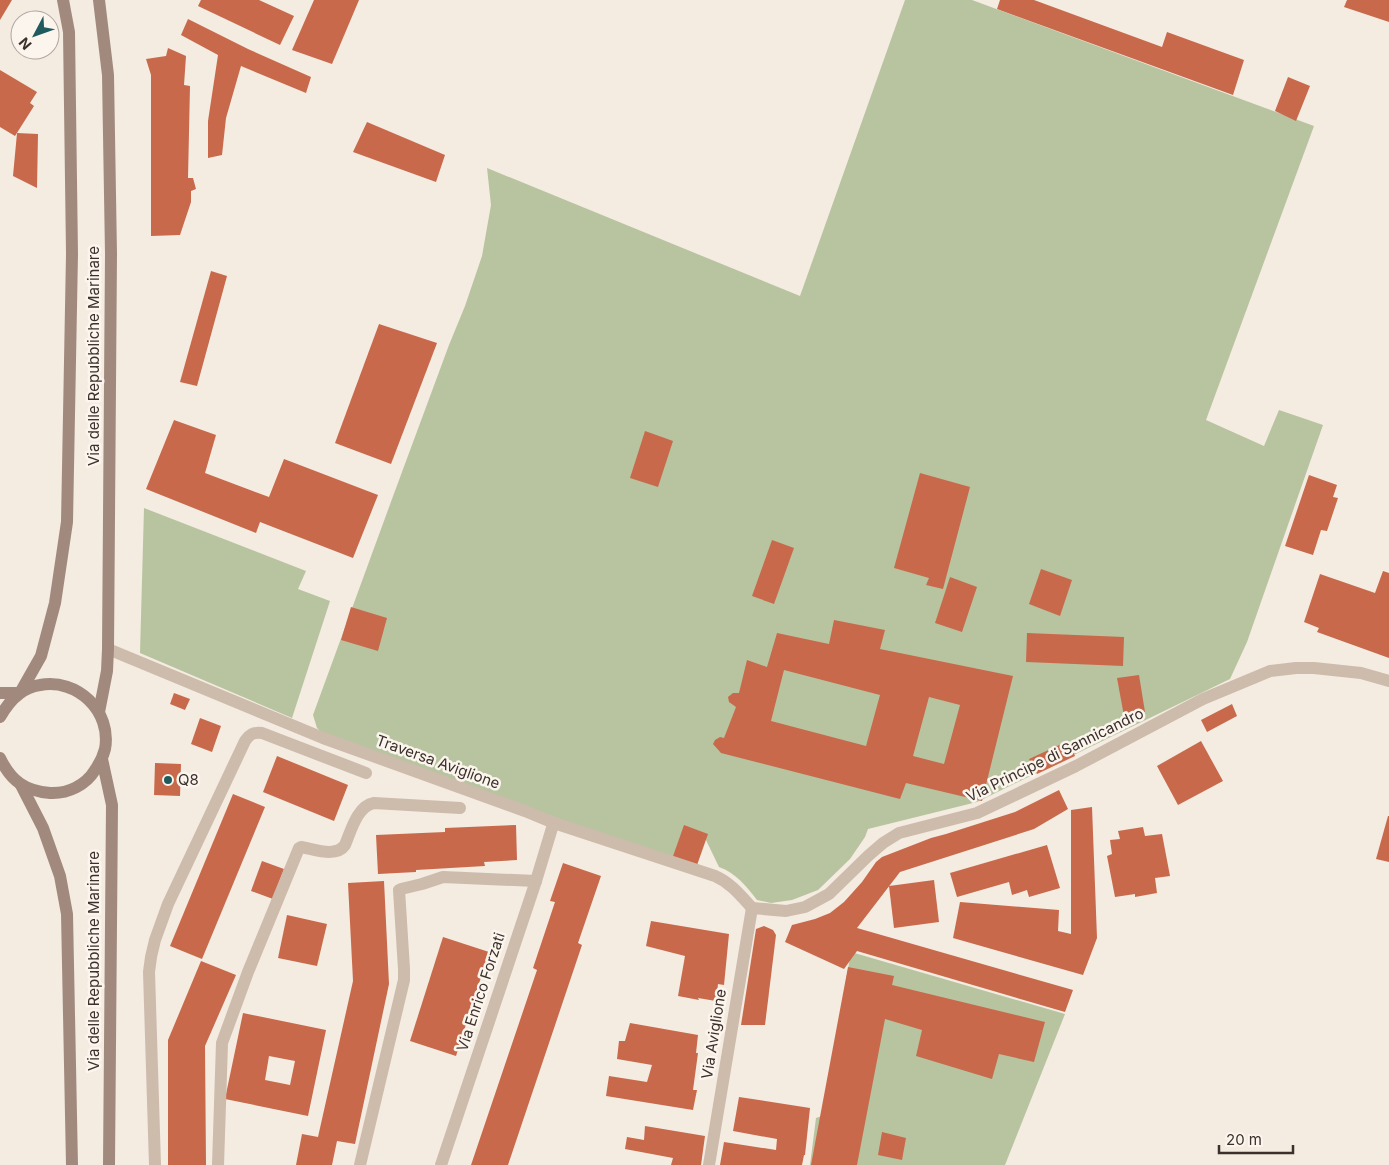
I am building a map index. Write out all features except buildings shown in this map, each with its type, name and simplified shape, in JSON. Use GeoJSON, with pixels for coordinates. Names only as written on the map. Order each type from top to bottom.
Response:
{"type":"FeatureCollection","features":[{"type":"Feature","properties":{"kind":"main road","name":"Via delle Repubbliche Marinare"},"geometry":{"type":"LineString","coordinates":[[0,717],[20,693],[41,656],[56,604],[67,522],[72,254],[68,32],[63,0]]}},
{"type":"Feature","properties":{"kind":"main road","name":"Via delle Repubbliche Marinare"},"geometry":{"type":"LineString","coordinates":[[99,0],[108,76],[111,264],[108,649],[107,671],[99,712]]}},
{"type":"Feature","properties":{"kind":"main road"},"geometry":{"type":"LineString","coordinates":[[0,693],[20,693],[34,686],[49,683],[69,686],[83,694],[99,712],[104,725],[105,747],[102,759],[92,776],[79,786],[59,793],[37,792],[0,775]]}},
{"type":"Feature","properties":{"kind":"main road"},"geometry":{"type":"LineString","coordinates":[[0,758],[6,771],[21,785]]}},
{"type":"Feature","properties":{"kind":"main road","name":"Via delle Repubbliche Marinare"},"geometry":{"type":"LineString","coordinates":[[102,759],[112,804],[109,1165]]}},
{"type":"Feature","properties":{"kind":"main road","name":"Via delle Repubbliche Marinare"},"geometry":{"type":"LineString","coordinates":[[21,785],[43,828],[60,876],[67,914],[72,1165]]}},
{"type":"Feature","properties":{"kind":"street","name":"Traversa Aviglione"},"geometry":{"type":"LineString","coordinates":[[108,649],[323,738],[554,823],[715,876],[726,881],[752,908]]}},
{"type":"Feature","properties":{"kind":"street","name":"Via Principe di Sannicandro"},"geometry":{"type":"LineString","coordinates":[[752,908],[786,911],[805,907],[829,894],[868,856],[883,843],[899,833],[977,813],[1076,766],[1203,698],[1270,671],[1314,668],[1361,673],[1389,681]]}},
{"type":"Feature","properties":{"kind":"street"},"geometry":{"type":"LineString","coordinates":[[154,1165],[149,972],[151,957],[168,904],[245,741],[254,732],[262,733],[366,773]]}},
{"type":"Feature","properties":{"kind":"street"},"geometry":{"type":"LineString","coordinates":[[218,1165],[222,1043],[248,972],[299,848],[334,853],[341,850],[360,811],[369,804],[460,808]]}},
{"type":"Feature","properties":{"kind":"street","name":"Via Enrico Forzati"},"geometry":{"type":"LineString","coordinates":[[441,1165],[552,828]]}},
{"type":"Feature","properties":{"kind":"street"},"geometry":{"type":"LineString","coordinates":[[360,1165],[404,980],[399,890],[443,877],[536,881]]}},
{"type":"Feature","properties":{"kind":"street","name":"Via Aviglione"},"geometry":{"type":"LineString","coordinates":[[709,1165],[752,908]]}},
{"type":"Feature","properties":{"kind":"green space"},"geometry":{"type":"Polygon","coordinates":[[[905,0],[972,0],[1314,126],[1206,420],[1264,446],[1279,410],[1323,425],[1247,642],[1230,679],[977,802],[868,829],[865,837],[850,859],[818,890],[792,900],[771,903],[757,900],[736,876],[719,867],[704,836],[693,866],[325,736],[317,728],[313,715],[482,256],[491,205],[487,168],[800,296],[905,0]]]}},
{"type":"Feature","properties":{"kind":"green space"},"geometry":{"type":"Polygon","coordinates":[[[144,508],[306,571],[298,589],[330,601],[292,718],[140,653],[144,508]]]}},
{"type":"Feature","properties":{"kind":"green space"},"geometry":{"type":"Polygon","coordinates":[[[851,952],[1065,1014],[1005,1165],[810,1165],[816,1118],[822,1116],[851,952]]]}},
{"type":"Feature","properties":{"kind":"place","name":"Q8"},"geometry":{"type":"Point","coordinates":[168,780]}}]}
